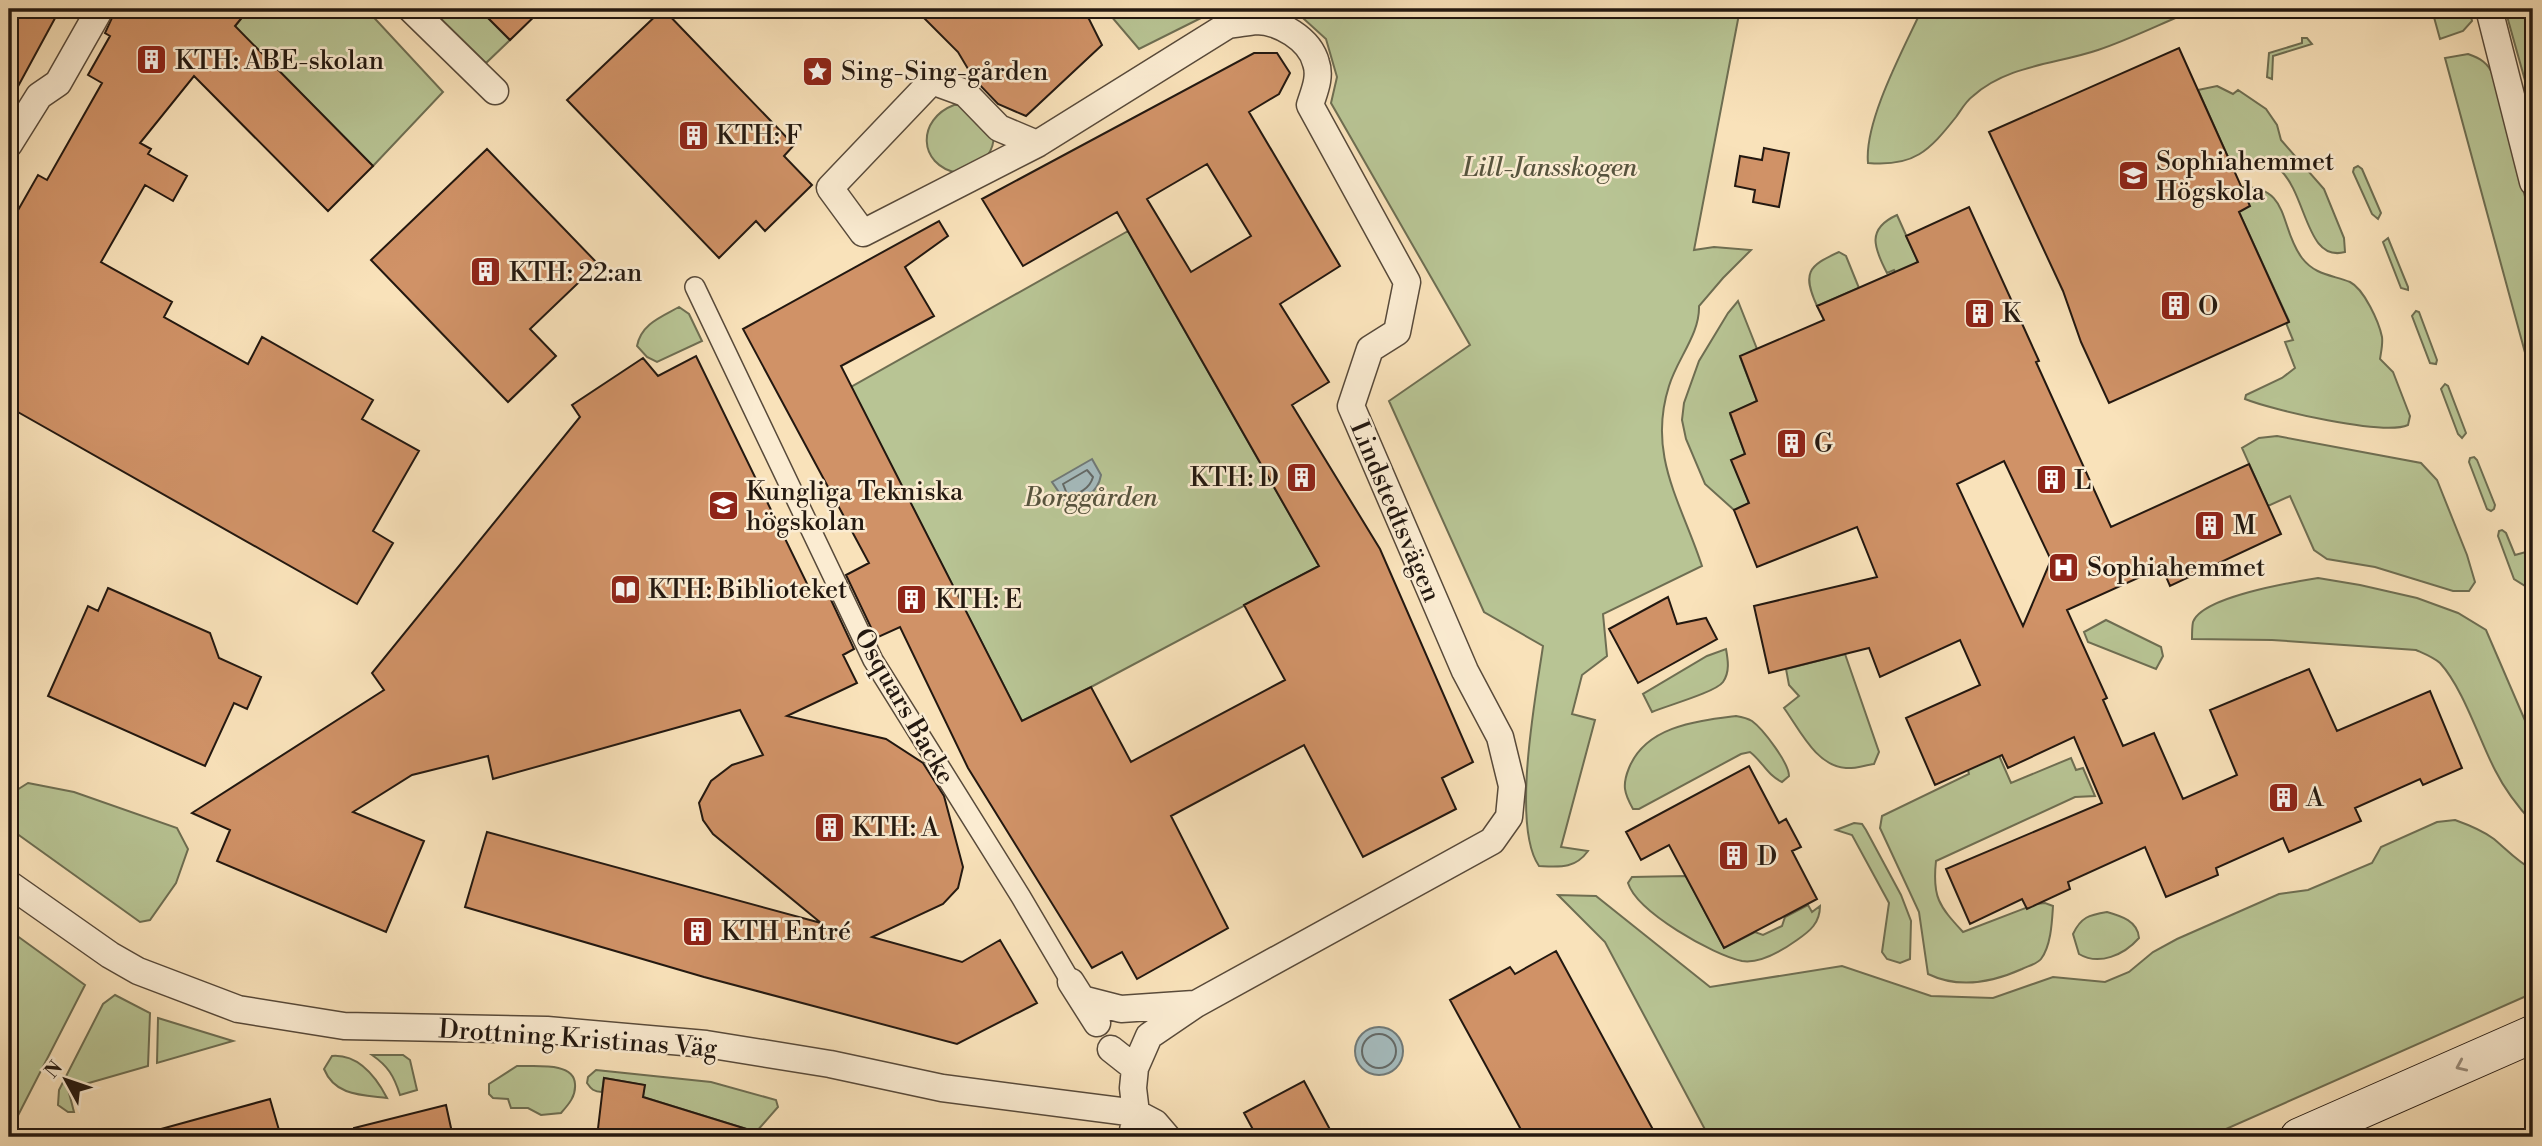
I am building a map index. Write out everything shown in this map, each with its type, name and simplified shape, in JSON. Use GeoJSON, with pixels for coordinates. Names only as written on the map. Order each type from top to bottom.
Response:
{"type":"FeatureCollection","features":[{"type":"Feature","properties":{"kind":"main road"},"geometry":{"type":"LineString","coordinates":[[2299,1137],[2533,1034]]}},
{"type":"Feature","properties":{"kind":"street"},"geometry":{"type":"LineString","coordinates":[[9,144],[39,96],[58,83],[100,9]]}},
{"type":"Feature","properties":{"kind":"street"},"geometry":{"type":"LineString","coordinates":[[411,9],[495,91]]}},
{"type":"Feature","properties":{"kind":"street"},"geometry":{"type":"LineString","coordinates":[[2489,9],[2533,182]]}},
{"type":"Feature","properties":{"kind":"street","name":"Lindstedtsvägen"},"geometry":{"type":"LineString","coordinates":[[1037,144],[999,128],[965,93],[932,80],[830,188],[863,233],[1037,144],[1228,25],[1258,21],[1283,27],[1303,41],[1316,62],[1318,83],[1310,106],[1407,282],[1397,332],[1370,349],[1351,406],[1465,671],[1500,737],[1512,786],[1509,817],[1492,841],[1196,1004],[1149,1036],[1135,1068],[1134,1125]]}},
{"type":"Feature","properties":{"kind":"street","name":"Osquars Backe"},"geometry":{"type":"LineString","coordinates":[[695,287],[873,660],[1097,1023]]}},
{"type":"Feature","properties":{"kind":"street","name":"Drottning Kristinas Väg"},"geometry":{"type":"LineString","coordinates":[[9,884],[129,966],[238,1009],[344,1026],[547,1030],[706,1044],[830,1064],[1134,1125]]}},
{"type":"Feature","properties":{"kind":"street"},"geometry":{"type":"LineString","coordinates":[[1077,990],[1121,1009],[1196,1004]]}},
{"type":"Feature","properties":{"kind":"street"},"geometry":{"type":"LineString","coordinates":[[1111,1049],[1135,1068]]}},
{"type":"Feature","properties":{"kind":"street"},"geometry":{"type":"LineString","coordinates":[[1134,1125],[1155,1123],[1167,1137]]}},
{"type":"Feature","properties":{"kind":"green space"},"geometry":{"type":"Polygon","coordinates":[[[249,9],[366,9],[443,92],[373,166],[252,44],[222,42],[249,9]]]}},
{"type":"Feature","properties":{"kind":"green space"},"geometry":{"type":"Polygon","coordinates":[[[431,9],[479,9],[510,40],[486,63],[431,9]]]}},
{"type":"Feature","properties":{"kind":"green space"},"geometry":{"type":"Polygon","coordinates":[[[1105,9],[1219,9],[1139,49],[1105,9]]]}},
{"type":"Feature","properties":{"kind":"green space","name":"Lill-Jansskogen"},"geometry":{"type":"Polygon","coordinates":[[[1293,9],[1740,9],[1694,250],[1714,247],[1751,250],[1699,306],[1696,327],[1669,386],[1663,411],[1662,434],[1669,478],[1702,566],[1603,614],[1607,656],[1582,675],[1572,714],[1595,720],[1561,847],[1588,851],[1572,864],[1539,866],[1531,847],[1527,822],[1528,759],[1543,646],[1484,612],[1389,401],[1470,345],[1331,103],[1337,77],[1326,39],[1293,9]]]}},
{"type":"Feature","properties":{"kind":"green space"},"geometry":{"type":"Polygon","coordinates":[[[1922,9],[2197,9],[2098,50],[2001,78],[1970,98],[1937,139],[1919,154],[1897,162],[1868,163],[1868,146],[1879,106],[1922,9]]]}},
{"type":"Feature","properties":{"kind":"green space"},"geometry":{"type":"Polygon","coordinates":[[[2505,9],[2533,9],[2533,109],[2505,9]]]}},
{"type":"Feature","properties":{"kind":"green space"},"geometry":{"type":"Polygon","coordinates":[[[2432,10],[2448,10],[2471,16],[2472,21],[2463,31],[2440,39],[2432,10]]]}},
{"type":"Feature","properties":{"kind":"green space"},"geometry":{"type":"Polygon","coordinates":[[[2302,38],[2307,38],[2312,44],[2273,56],[2272,79],[2267,77],[2269,53],[2302,43],[2302,38]]]}},
{"type":"Feature","properties":{"kind":"green space"},"geometry":{"type":"Polygon","coordinates":[[[2468,54],[2489,67],[2493,75],[2533,227],[2533,382],[2445,58],[2468,54]]]}},
{"type":"Feature","properties":{"kind":"green space"},"geometry":{"type":"Polygon","coordinates":[[[2217,86],[2233,94],[2238,90],[2266,109],[2277,125],[2281,140],[2324,189],[2344,238],[2345,252],[2328,251],[2316,240],[2290,182],[2277,167],[2258,160],[2232,166],[2198,90],[2217,86]]]}},
{"type":"Feature","properties":{"kind":"green space"},"geometry":{"type":"Polygon","coordinates":[[[954,105],[966,105],[994,133],[991,149],[984,159],[958,173],[935,161],[929,152],[927,141],[933,120],[954,105]]]}},
{"type":"Feature","properties":{"kind":"green space"},"geometry":{"type":"Polygon","coordinates":[[[2358,166],[2362,169],[2381,213],[2378,219],[2372,214],[2353,172],[2358,166]]]}},
{"type":"Feature","properties":{"kind":"green space"},"geometry":{"type":"Polygon","coordinates":[[[2241,187],[2268,193],[2282,211],[2295,246],[2307,264],[2318,271],[2350,282],[2365,299],[2382,337],[2380,359],[2393,372],[2410,416],[2408,425],[2353,425],[2302,415],[2245,399],[2246,395],[2282,378],[2295,368],[2285,342],[2293,340],[2286,323],[2289,321],[2239,212],[2241,187]]]}},
{"type":"Feature","properties":{"kind":"green space"},"geometry":{"type":"Polygon","coordinates":[[[1897,215],[1927,282],[1905,293],[1894,270],[1887,273],[1876,247],[1877,233],[1881,226],[1897,215]]]}},
{"type":"Feature","properties":{"kind":"green space","name":"Borggården"},"geometry":{"type":"Polygon","coordinates":[[[1128,231],[1319,566],[1022,721],[851,387],[1128,231]]]}},
{"type":"Feature","properties":{"kind":"green space"},"geometry":{"type":"Polygon","coordinates":[[[2388,238],[2408,290],[2401,288],[2383,242],[2388,238]]]}},
{"type":"Feature","properties":{"kind":"green space"},"geometry":{"type":"Polygon","coordinates":[[[1839,252],[1846,256],[1859,288],[1817,306],[1810,286],[1811,272],[1820,262],[1839,252]]]}},
{"type":"Feature","properties":{"kind":"green space"},"geometry":{"type":"Polygon","coordinates":[[[1738,301],[1757,349],[1740,357],[1757,401],[1730,414],[1745,454],[1732,460],[1749,503],[1734,510],[1705,484],[1686,439],[1682,420],[1684,403],[1699,361],[1738,301]]]}},
{"type":"Feature","properties":{"kind":"green space"},"geometry":{"type":"Polygon","coordinates":[[[679,307],[689,314],[702,341],[657,362],[647,357],[637,346],[639,338],[653,322],[679,307]]]}},
{"type":"Feature","properties":{"kind":"green space"},"geometry":{"type":"Polygon","coordinates":[[[2416,311],[2419,312],[2437,360],[2436,364],[2430,363],[2412,316],[2416,311]]]}},
{"type":"Feature","properties":{"kind":"green space"},"geometry":{"type":"Polygon","coordinates":[[[2445,384],[2466,433],[2462,438],[2458,434],[2441,389],[2445,384]]]}},
{"type":"Feature","properties":{"kind":"green space"},"geometry":{"type":"Polygon","coordinates":[[[2277,436],[2421,463],[2437,480],[2467,555],[2475,582],[2469,591],[2453,591],[2375,567],[2327,559],[2314,550],[2290,496],[2268,506],[2242,448],[2259,438],[2277,436]]]}},
{"type":"Feature","properties":{"kind":"green space"},"geometry":{"type":"Polygon","coordinates":[[[2474,457],[2495,505],[2491,511],[2487,509],[2469,462],[2470,458],[2474,457]]]}},
{"type":"Feature","properties":{"kind":"green space"},"geometry":{"type":"Polygon","coordinates":[[[2502,530],[2506,533],[2515,555],[2533,550],[2533,591],[2514,579],[2498,536],[2502,530]]]}},
{"type":"Feature","properties":{"kind":"green space"},"geometry":{"type":"Polygon","coordinates":[[[2318,578],[2417,598],[2458,613],[2486,630],[2533,739],[2533,823],[2499,777],[2456,686],[2440,663],[2432,657],[2416,650],[2272,640],[2192,639],[2193,622],[2200,613],[2213,605],[2250,592],[2318,578]]]}},
{"type":"Feature","properties":{"kind":"green space"},"geometry":{"type":"Polygon","coordinates":[[[2106,620],[2161,647],[2163,656],[2156,669],[2088,642],[2084,632],[2106,620]]]}},
{"type":"Feature","properties":{"kind":"green space"},"geometry":{"type":"Polygon","coordinates":[[[1726,649],[1728,670],[1719,686],[1652,712],[1643,694],[1707,656],[1726,649]]]}},
{"type":"Feature","properties":{"kind":"green space"},"geometry":{"type":"Polygon","coordinates":[[[1845,654],[1879,752],[1874,764],[1849,768],[1835,766],[1817,754],[1784,708],[1799,696],[1789,685],[1786,669],[1845,654]]]}},
{"type":"Feature","properties":{"kind":"green space"},"geometry":{"type":"Polygon","coordinates":[[[1736,716],[1752,721],[1762,731],[1780,755],[1789,776],[1782,782],[1777,779],[1750,752],[1741,754],[1639,809],[1633,809],[1626,793],[1625,779],[1637,754],[1647,743],[1674,728],[1736,716]]]}},
{"type":"Feature","properties":{"kind":"green space"},"geometry":{"type":"Polygon","coordinates":[[[1997,751],[2011,783],[2071,758],[2076,770],[2083,768],[2095,796],[2075,797],[1936,861],[1935,884],[1939,900],[1963,932],[2036,904],[2053,906],[2049,941],[2039,961],[1987,981],[1951,982],[1928,974],[1919,912],[1880,828],[1882,816],[1969,774],[1967,766],[1997,751]]]}},
{"type":"Feature","properties":{"kind":"green space"},"geometry":{"type":"Polygon","coordinates":[[[28,783],[74,792],[177,828],[188,849],[176,883],[150,920],[140,922],[9,828],[9,795],[28,783]]]}},
{"type":"Feature","properties":{"kind":"green space"},"geometry":{"type":"Polygon","coordinates":[[[2455,820],[2489,836],[2533,870],[2533,993],[2208,1137],[1709,1137],[1605,942],[1558,895],[1596,896],[1710,987],[1842,966],[1931,996],[1993,998],[2053,977],[2105,982],[2129,972],[2153,952],[2177,939],[2279,894],[2308,890],[2372,863],[2381,847],[2437,822],[2455,820]]]}},
{"type":"Feature","properties":{"kind":"green space"},"geometry":{"type":"Polygon","coordinates":[[[1854,823],[1862,824],[1866,830],[1901,895],[1911,921],[1910,959],[1900,963],[1887,959],[1882,952],[1889,903],[1852,835],[1836,830],[1854,823]]]}},
{"type":"Feature","properties":{"kind":"green space"},"geometry":{"type":"Polygon","coordinates":[[[1686,876],[1724,948],[1755,932],[1763,935],[1782,926],[1785,917],[1808,905],[1812,912],[1820,906],[1818,917],[1806,933],[1771,955],[1749,961],[1729,957],[1660,919],[1634,894],[1628,883],[1632,877],[1686,876]]]}},
{"type":"Feature","properties":{"kind":"green space"},"geometry":{"type":"Polygon","coordinates":[[[2107,912],[2132,923],[2139,938],[2111,957],[2095,959],[2079,954],[2073,934],[2076,928],[2086,918],[2107,912]]]}},
{"type":"Feature","properties":{"kind":"green space"},"geometry":{"type":"Polygon","coordinates":[[[9,930],[85,985],[9,1133],[9,930]]]}},
{"type":"Feature","properties":{"kind":"green space"},"geometry":{"type":"Polygon","coordinates":[[[115,995],[150,1013],[148,1066],[68,1089],[74,1112],[68,1112],[58,1105],[59,1090],[103,1004],[115,995]]]}},
{"type":"Feature","properties":{"kind":"green space"},"geometry":{"type":"Polygon","coordinates":[[[158,1018],[233,1041],[157,1063],[158,1018]]]}},
{"type":"Feature","properties":{"kind":"green space"},"geometry":{"type":"Polygon","coordinates":[[[372,1055],[403,1055],[410,1060],[417,1090],[400,1095],[390,1072],[372,1055]]]}},
{"type":"Feature","properties":{"kind":"green space"},"geometry":{"type":"Polygon","coordinates":[[[332,1056],[350,1059],[365,1068],[387,1098],[350,1092],[335,1084],[324,1069],[332,1056]]]}},
{"type":"Feature","properties":{"kind":"green space"},"geometry":{"type":"Polygon","coordinates":[[[517,1066],[560,1068],[573,1077],[574,1092],[561,1113],[541,1115],[528,1108],[511,1108],[508,1099],[493,1098],[489,1094],[489,1084],[517,1066]]]}},
{"type":"Feature","properties":{"kind":"green space"},"geometry":{"type":"Polygon","coordinates":[[[596,1070],[711,1082],[776,1100],[778,1107],[756,1132],[643,1097],[644,1085],[604,1078],[602,1092],[595,1091],[587,1083],[588,1077],[596,1070]]]}},
{"type":"Feature","properties":{"kind":"water"},"geometry":{"type":"Polygon","coordinates":[[[1092,459],[1101,475],[1093,492],[1077,500],[1065,501],[1052,482],[1092,459]]]}},
{"type":"Feature","properties":{"kind":"water"},"geometry":{"type":"Polygon","coordinates":[[[1379,1027],[1396,1034],[1403,1051],[1396,1068],[1379,1075],[1362,1068],[1355,1051],[1362,1034],[1379,1027]]]}},
{"type":"Feature","properties":{"kind":"building"},"geometry":{"type":"Polygon","coordinates":[[[9,9],[60,9],[9,103],[9,9]]]}},
{"type":"Feature","properties":{"kind":"building"},"geometry":{"type":"Polygon","coordinates":[[[61,9],[82,9],[77,18],[61,9]]]}},
{"type":"Feature","properties":{"kind":"building"},"geometry":{"type":"Polygon","coordinates":[[[116,9],[249,9],[235,26],[373,166],[328,211],[194,76],[140,143],[151,149],[148,154],[187,176],[173,201],[145,185],[101,262],[172,302],[164,317],[248,364],[262,337],[373,400],[362,419],[419,451],[373,531],[393,543],[357,604],[9,407],[9,226],[38,175],[47,180],[102,83],[88,75],[110,36],[105,33],[116,9]]]}},
{"type":"Feature","properties":{"kind":"building"},"geometry":{"type":"Polygon","coordinates":[[[479,9],[542,9],[510,40],[479,9]]]}},
{"type":"Feature","properties":{"kind":"building","name":"KTH: F"},"geometry":{"type":"Polygon","coordinates":[[[663,9],[794,145],[784,156],[812,185],[765,231],[756,221],[719,258],[567,100],[663,9]]]}},
{"type":"Feature","properties":{"kind":"building"},"geometry":{"type":"Polygon","coordinates":[[[915,9],[1080,9],[1089,19],[1102,45],[1026,116],[998,104],[974,79],[958,52],[915,9]]]}},
{"type":"Feature","properties":{"kind":"building"},"geometry":{"type":"Polygon","coordinates":[[[2179,48],[2250,206],[2239,212],[2289,322],[2109,403],[2081,342],[2063,291],[1989,132],[2179,48]]]}},
{"type":"Feature","properties":{"kind":"building"},"geometry":{"type":"Polygon","coordinates":[[[1254,53],[1277,53],[1290,73],[1279,94],[1249,112],[1340,266],[1280,304],[1329,382],[1292,405],[1380,549],[1473,762],[1442,778],[1456,809],[1363,857],[1304,745],[1171,816],[1228,928],[1137,979],[1122,952],[1092,968],[968,768],[900,627],[876,638],[846,575],[869,563],[743,329],[939,221],[948,236],[905,267],[934,316],[841,366],[1022,721],[1091,687],[1131,762],[1285,680],[1244,605],[1319,566],[1117,212],[1023,266],[982,199],[1254,53]],[[1207,164],[1147,199],[1191,272],[1251,236],[1207,164]]]}},
{"type":"Feature","properties":{"kind":"building"},"geometry":{"type":"Polygon","coordinates":[[[1764,148],[1789,153],[1779,207],[1753,202],[1755,190],[1735,186],[1740,156],[1762,160],[1764,148]]]}},
{"type":"Feature","properties":{"kind":"building","name":"KTH: 22:an"},"geometry":{"type":"Polygon","coordinates":[[[487,149],[598,264],[530,329],[556,356],[508,402],[371,260],[487,149]]]}},
{"type":"Feature","properties":{"kind":"building"},"geometry":{"type":"Polygon","coordinates":[[[1969,207],[2111,527],[2249,464],[2281,534],[2170,586],[2162,567],[2067,610],[2107,698],[2103,700],[2123,746],[2154,733],[2183,799],[2237,775],[2210,710],[2309,669],[2337,731],[2430,691],[2462,768],[2423,785],[2420,779],[2355,808],[2361,821],[2289,852],[2283,838],[2216,868],[2218,875],[2166,897],[2145,847],[2068,882],[2070,889],[2027,909],[2022,899],[1970,924],[1946,869],[2102,803],[2074,737],[2008,768],[2002,755],[1935,785],[1906,718],[1980,685],[1960,640],[1880,677],[1869,648],[1769,673],[1754,606],[1877,577],[1857,527],[1757,567],[1734,510],[1749,503],[1731,460],[1745,454],[1730,413],[1757,401],[1740,356],[1824,320],[1817,306],[1918,262],[1906,236],[1969,207]],[[2004,461],[1957,484],[2023,626],[2051,560],[2004,461]]]}},
{"type":"Feature","properties":{"kind":"building"},"geometry":{"type":"Polygon","coordinates":[[[696,356],[812,594],[825,587],[854,649],[843,655],[857,683],[787,716],[886,739],[923,763],[944,796],[963,867],[958,888],[943,904],[872,937],[962,962],[1000,940],[1037,1003],[957,1044],[704,977],[465,907],[487,832],[821,923],[713,834],[703,820],[699,803],[711,781],[732,765],[763,755],[740,710],[493,779],[488,756],[412,775],[353,812],[424,841],[386,932],[217,861],[230,830],[192,813],[384,690],[372,673],[580,417],[572,405],[643,358],[658,376],[696,356]]]}},
{"type":"Feature","properties":{"kind":"building"},"geometry":{"type":"Polygon","coordinates":[[[108,588],[210,633],[219,658],[261,677],[247,709],[234,703],[205,766],[48,696],[88,606],[98,611],[108,588]]]}},
{"type":"Feature","properties":{"kind":"building"},"geometry":{"type":"Polygon","coordinates":[[[1668,597],[1677,624],[1706,618],[1717,639],[1638,683],[1609,629],[1668,597]]]}},
{"type":"Feature","properties":{"kind":"building","name":"D"},"geometry":{"type":"Polygon","coordinates":[[[1749,766],[1779,823],[1786,819],[1801,847],[1792,851],[1817,899],[1724,948],[1669,845],[1641,860],[1626,832],[1749,766]]]}},
{"type":"Feature","properties":{"kind":"building"},"geometry":{"type":"Polygon","coordinates":[[[1556,951],[1657,1137],[1525,1137],[1450,1000],[1510,967],[1515,974],[1556,951]]]}},
{"type":"Feature","properties":{"kind":"building"},"geometry":{"type":"Polygon","coordinates":[[[604,1078],[645,1085],[643,1097],[753,1131],[752,1137],[597,1137],[604,1078]]]}},
{"type":"Feature","properties":{"kind":"building"},"geometry":{"type":"Polygon","coordinates":[[[1304,1081],[1334,1137],[1257,1137],[1244,1113],[1304,1081]]]}},
{"type":"Feature","properties":{"kind":"building"},"geometry":{"type":"Polygon","coordinates":[[[270,1099],[281,1137],[162,1137],[161,1129],[270,1099]]]}},
{"type":"Feature","properties":{"kind":"building"},"geometry":{"type":"Polygon","coordinates":[[[446,1105],[453,1137],[355,1137],[354,1128],[446,1105]]]}},
{"type":"Feature","properties":{"kind":"place","name":"KTH: ABE-skolan"},"geometry":{"type":"Point","coordinates":[152,60]}},
{"type":"Feature","properties":{"kind":"place","name":"Sing-Sing-gården"},"geometry":{"type":"Point","coordinates":[818,71]}},
{"type":"Feature","properties":{"kind":"place","name":"KTH: F"},"geometry":{"type":"Point","coordinates":[693,135]}},
{"type":"Feature","properties":{"kind":"place","name":"Sophiahemmet Högskola"},"geometry":{"type":"Point","coordinates":[2133,176]}},
{"type":"Feature","properties":{"kind":"place","name":"KTH: 22:an"},"geometry":{"type":"Point","coordinates":[486,272]}},
{"type":"Feature","properties":{"kind":"place","name":"O"},"geometry":{"type":"Point","coordinates":[2175,306]}},
{"type":"Feature","properties":{"kind":"place","name":"K"},"geometry":{"type":"Point","coordinates":[1979,313]}},
{"type":"Feature","properties":{"kind":"place","name":"G"},"geometry":{"type":"Point","coordinates":[1791,443]}},
{"type":"Feature","properties":{"kind":"place","name":"KTH: D"},"geometry":{"type":"Point","coordinates":[1302,477]}},
{"type":"Feature","properties":{"kind":"place","name":"L"},"geometry":{"type":"Point","coordinates":[2051,480]}},
{"type":"Feature","properties":{"kind":"place","name":"Kungliga Tekniska högskolan"},"geometry":{"type":"Point","coordinates":[723,506]}},
{"type":"Feature","properties":{"kind":"place","name":"M"},"geometry":{"type":"Point","coordinates":[2210,525]}},
{"type":"Feature","properties":{"kind":"place","name":"Sophiahemmet"},"geometry":{"type":"Point","coordinates":[2064,567]}},
{"type":"Feature","properties":{"kind":"place","name":"KTH: Biblioteket"},"geometry":{"type":"Point","coordinates":[625,589]}},
{"type":"Feature","properties":{"kind":"place","name":"KTH: E"},"geometry":{"type":"Point","coordinates":[912,599]}},
{"type":"Feature","properties":{"kind":"place","name":"A"},"geometry":{"type":"Point","coordinates":[2283,797]}},
{"type":"Feature","properties":{"kind":"place","name":"KTH: A"},"geometry":{"type":"Point","coordinates":[829,827]}},
{"type":"Feature","properties":{"kind":"place","name":"D"},"geometry":{"type":"Point","coordinates":[1734,856]}},
{"type":"Feature","properties":{"kind":"place","name":"KTH Entré"},"geometry":{"type":"Point","coordinates":[698,931]}}]}
